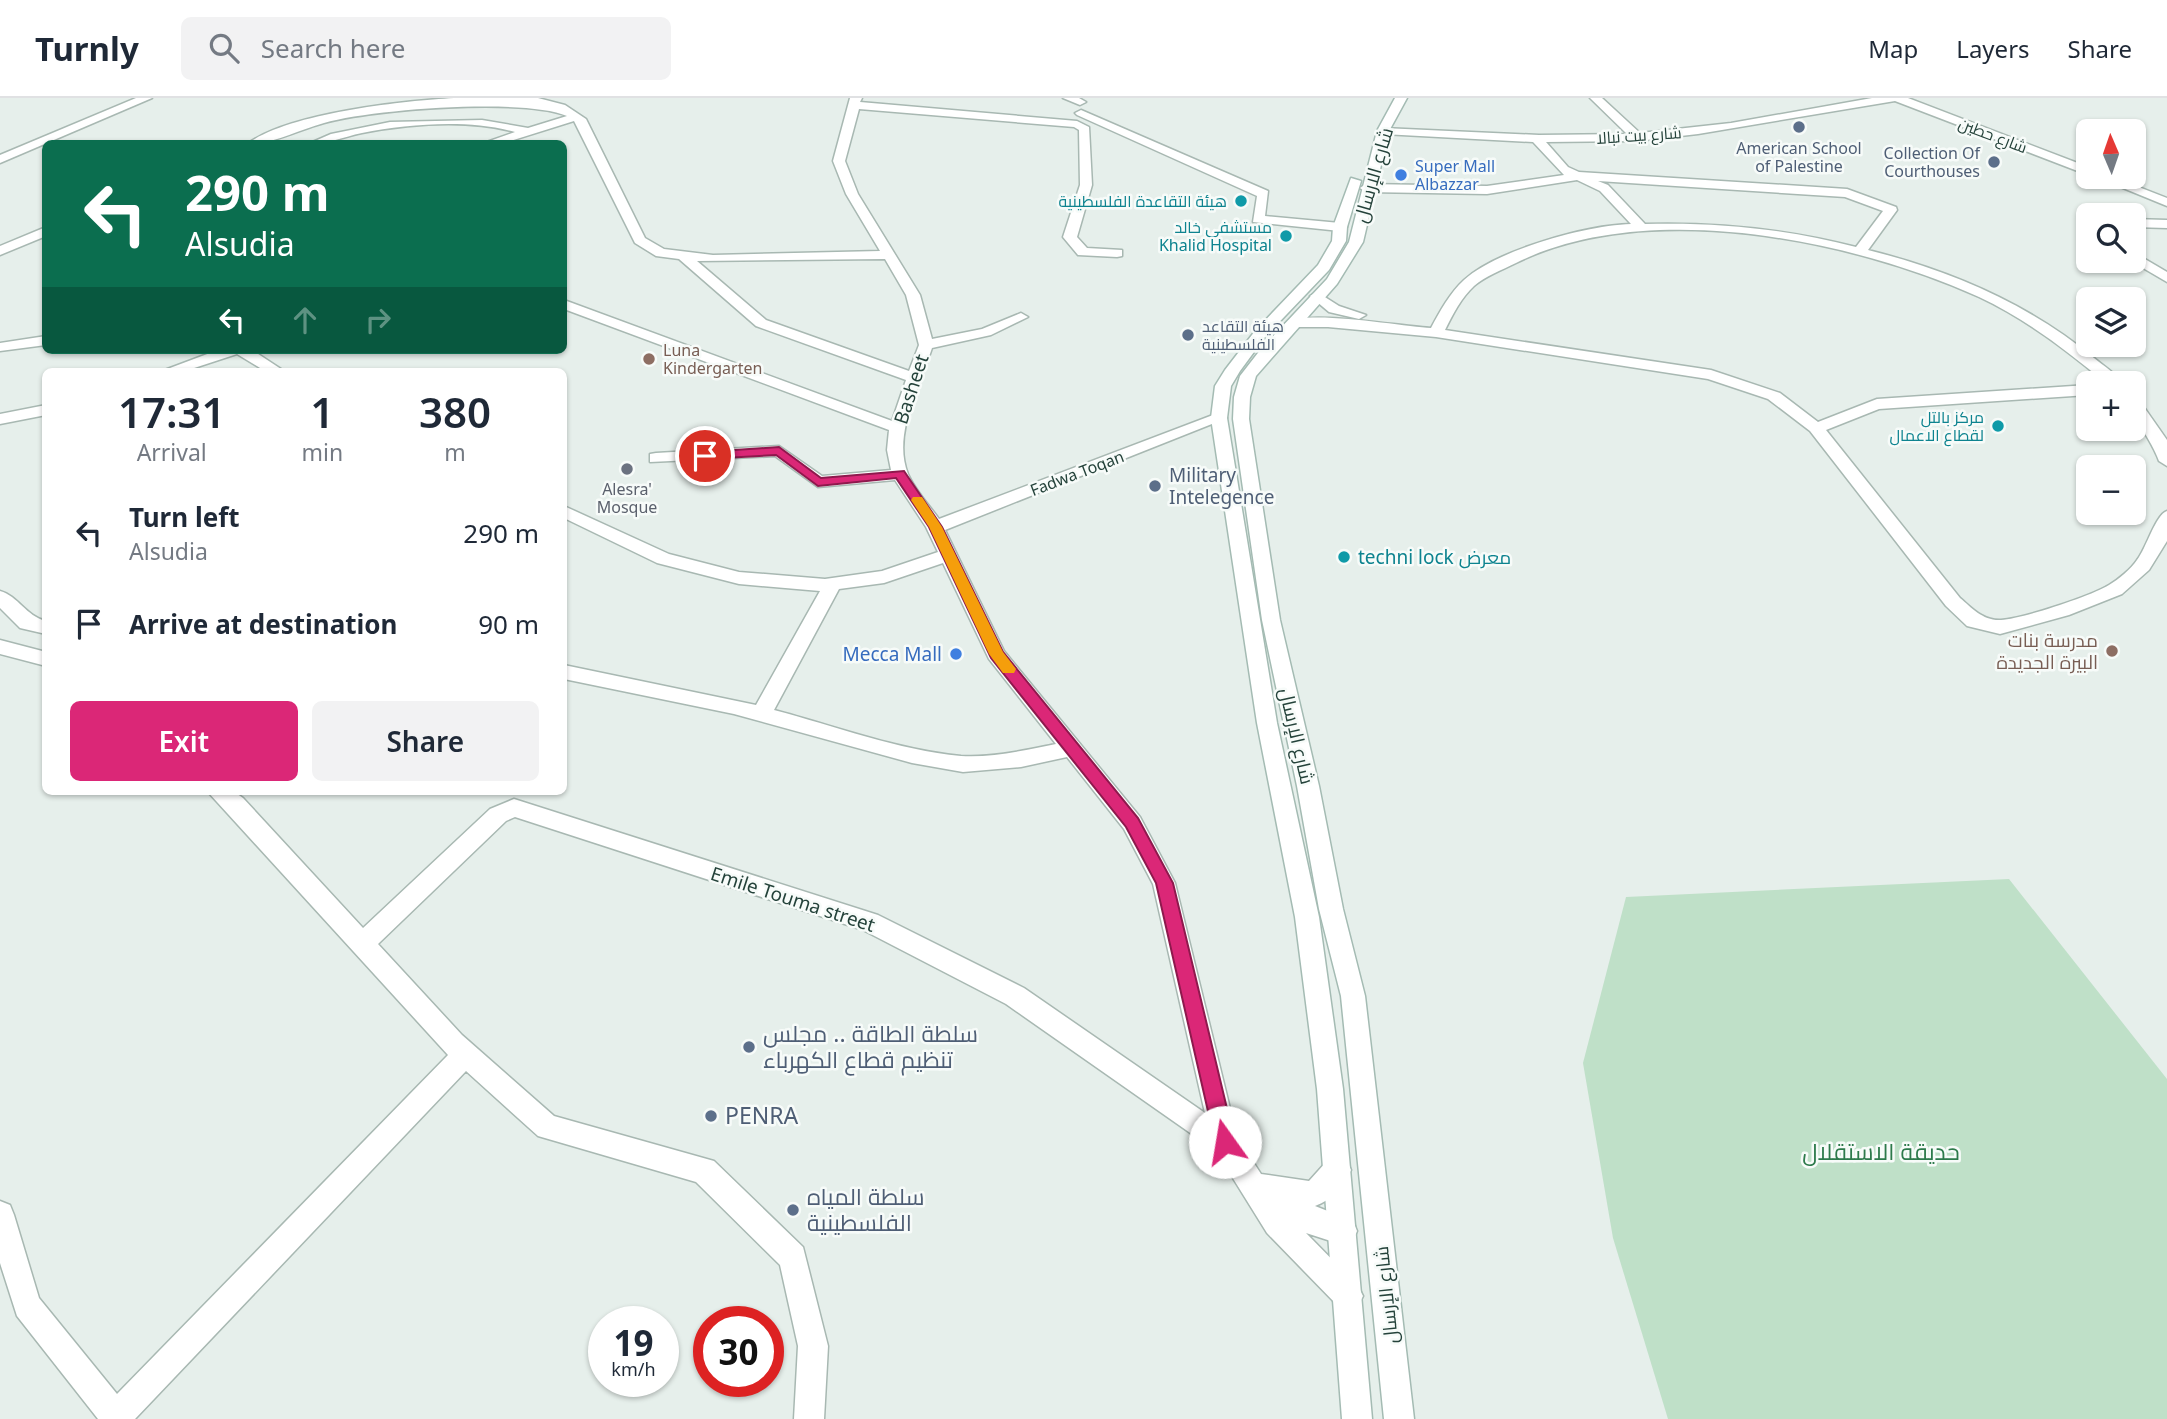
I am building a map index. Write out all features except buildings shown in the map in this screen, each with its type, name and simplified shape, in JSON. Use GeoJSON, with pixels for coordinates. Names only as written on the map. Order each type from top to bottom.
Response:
{"type":"FeatureCollection","features":[{"type":"Feature","properties":{"kind":"street"},"geometry":{"type":"LineString","coordinates":[[45,140],[146,98]]}},
{"type":"Feature","properties":{"kind":"street","name":"شارع الإرسال"},"geometry":{"type":"LineString","coordinates":[[1357,1419],[1330,1089],[1307,917],[1267,723],[1219,418],[1223,386],[1233,370],[1259,334],[1324,267],[1339,241],[1340,227],[1387,98]]}},
{"type":"Feature","properties":{"kind":"street","name":"شارع الإرسال"},"geometry":{"type":"LineString","coordinates":[[1399,1419],[1353,996],[1331,909],[1308,786],[1271,620],[1241,419],[1242,397],[1248,376],[1332,281],[1356,242],[1377,131],[1401,98]]}},
{"type":"Feature","properties":{"kind":"street"},"geometry":{"type":"LineString","coordinates":[[1596,98],[1637,137]]}},
{"type":"Feature","properties":{"kind":"street","name":"شارع بيت نبالا"},"geometry":{"type":"LineString","coordinates":[[1377,131],[1536,139],[1637,137],[1741,125],[1892,98]]}},
{"type":"Feature","properties":{"kind":"street","name":"شارع حطين"},"geometry":{"type":"LineString","coordinates":[[1898,98],[2076,166]]}},
{"type":"Feature","properties":{"kind":"street"},"geometry":{"type":"LineString","coordinates":[[263,140],[316,118],[391,106],[536,101],[561,107],[589,131],[640,240],[661,253],[685,258],[888,255]]}},
{"type":"Feature","properties":{"kind":"street","name":"Basheet"},"geometry":{"type":"LineString","coordinates":[[1340,227],[1258,219],[1264,194],[1077,107],[855,101],[839,161],[852,194],[913,295],[926,345],[897,428],[895,450],[900,474],[935,527],[996,654],[1132,823],[1164,883],[1225,1142],[1251,1184],[1316,1223],[1343,1231]]}},
{"type":"Feature","properties":{"kind":"street"},"geometry":{"type":"LineString","coordinates":[[1077,107],[1084,130],[1086,184],[1070,237],[1083,252],[1117,253]]}},
{"type":"Feature","properties":{"kind":"street"},"geometry":{"type":"LineString","coordinates":[[501,140],[575,117]]}},
{"type":"Feature","properties":{"kind":"street"},"geometry":{"type":"LineString","coordinates":[[324,140],[343,132],[415,125],[491,124],[530,132]]}},
{"type":"Feature","properties":{"kind":"street"},"geometry":{"type":"LineString","coordinates":[[1536,139],[1563,170],[1604,188],[1642,228]]}},
{"type":"Feature","properties":{"kind":"street"},"geometry":{"type":"LineString","coordinates":[[0,159],[42,141]]}},
{"type":"Feature","properties":{"kind":"street"},"geometry":{"type":"LineString","coordinates":[[1366,188],[1487,190],[1580,176],[1847,193],[1891,210],[1860,251]]}},
{"type":"Feature","properties":{"kind":"street"},"geometry":{"type":"LineString","coordinates":[[2133,189],[2167,202]]}},
{"type":"Feature","properties":{"kind":"street"},"geometry":{"type":"LineString","coordinates":[[2146,223],[2167,224]]}},
{"type":"Feature","properties":{"kind":"street"},"geometry":{"type":"LineString","coordinates":[[1436,334],[1454,298],[1474,279],[1505,260],[1588,233],[1642,228],[1703,227],[1755,231],[1860,251],[1955,281],[2000,302],[2067,341],[2101,371]]}},
{"type":"Feature","properties":{"kind":"street"},"geometry":{"type":"LineString","coordinates":[[0,251],[42,233]]}},
{"type":"Feature","properties":{"kind":"street"},"geometry":{"type":"LineString","coordinates":[[685,258],[761,323],[913,377]]}},
{"type":"Feature","properties":{"kind":"street"},"geometry":{"type":"LineString","coordinates":[[2146,264],[2167,278]]}},
{"type":"Feature","properties":{"kind":"street"},"geometry":{"type":"LineString","coordinates":[[1317,296],[1334,309],[1436,334],[1711,375],[1774,396],[1816,428],[1952,602],[1974,621],[2000,627],[2062,610],[2115,590],[2143,566],[2161,538],[2167,517]]}},
{"type":"Feature","properties":{"kind":"street"},"geometry":{"type":"LineString","coordinates":[[567,305],[897,428]]}},
{"type":"Feature","properties":{"kind":"street"},"geometry":{"type":"LineString","coordinates":[[926,345],[986,332],[1021,317]]}},
{"type":"Feature","properties":{"kind":"street"},"geometry":{"type":"LineString","coordinates":[[1292,324],[1327,321],[1403,333],[1436,334]]}},
{"type":"Feature","properties":{"kind":"street"},"geometry":{"type":"LineString","coordinates":[[0,347],[42,341]]}},
{"type":"Feature","properties":{"kind":"street"},"geometry":{"type":"LineString","coordinates":[[179,368],[221,354]]}},
{"type":"Feature","properties":{"kind":"street"},"geometry":{"type":"LineString","coordinates":[[248,354],[271,368]]}},
{"type":"Feature","properties":{"kind":"street"},"geometry":{"type":"LineString","coordinates":[[1816,428],[1877,404],[2076,391]]}},
{"type":"Feature","properties":{"kind":"street"},"geometry":{"type":"LineString","coordinates":[[5,418],[42,411]]}},
{"type":"Feature","properties":{"kind":"street"},"geometry":{"type":"LineString","coordinates":[[5,418],[42,418]]}},
{"type":"Feature","properties":{"kind":"street","name":"Fadwa Toqan"},"geometry":{"type":"LineString","coordinates":[[935,527],[1219,418]]}},
{"type":"Feature","properties":{"kind":"street"},"geometry":{"type":"LineString","coordinates":[[2146,419],[2163,439],[2167,461]]}},
{"type":"Feature","properties":{"kind":"street"},"geometry":{"type":"LineString","coordinates":[[656,458],[779,451],[818,482],[900,474]]}},
{"type":"Feature","properties":{"kind":"street"},"geometry":{"type":"LineString","coordinates":[[567,512],[663,559],[739,578],[833,583],[884,577],[949,555]]}},
{"type":"Feature","properties":{"kind":"street"},"geometry":{"type":"LineString","coordinates":[[761,715],[833,583]]}},
{"type":"Feature","properties":{"kind":"street"},"geometry":{"type":"LineString","coordinates":[[0,597],[27,623],[42,627]]}},
{"type":"Feature","properties":{"kind":"street"},"geometry":{"type":"LineString","coordinates":[[0,647],[42,658]]}},
{"type":"Feature","properties":{"kind":"street"},"geometry":{"type":"LineString","coordinates":[[567,674],[761,715],[912,755],[963,764],[1021,759],[1074,748]]}},
{"type":"Feature","properties":{"kind":"street"},"geometry":{"type":"LineString","coordinates":[[223,795],[235,804],[466,1054],[547,1128],[704,1171],[793,1257],[813,1346],[809,1419]]}},
{"type":"Feature","properties":{"kind":"street","name":"Emile Touma street"},"geometry":{"type":"LineString","coordinates":[[362,944],[498,815],[514,808],[870,922],[1015,996],[1225,1142]]}},
{"type":"Feature","properties":{"kind":"street"},"geometry":{"type":"LineString","coordinates":[[0,1215],[27,1306],[117,1418],[466,1054]]}},
{"type":"Feature","properties":{"kind":"street"},"geometry":{"type":"LineString","coordinates":[[1251,1184],[1311,1196],[1325,1189],[1337,1170]]}},
{"type":"Feature","properties":{"kind":"street"},"geometry":{"type":"LineString","coordinates":[[1251,1184],[1277,1223],[1348,1296]]}},
{"type":"Feature","properties":{"kind":"green space","name":"حديقة الاستقلال"},"geometry":{"type":"Polygon","coordinates":[[[2009,879],[2167,1079],[2167,1419],[1668,1419],[1613,1238],[1583,1063],[1626,897],[2009,879]]]}},
{"type":"Feature","properties":{"kind":"slow traffic"},"geometry":{"type":"LineString","coordinates":[[918,500],[935,527],[996,654],[1009,669]]}},
{"type":"Feature","properties":{"kind":"place","name":"American School of Palestine"},"geometry":{"type":"Point","coordinates":[1799,127]}},
{"type":"Feature","properties":{"kind":"place","name":"Collection Of Courthouses"},"geometry":{"type":"Point","coordinates":[1994,162]}},
{"type":"Feature","properties":{"kind":"place","name":"Super Mall Albazzar"},"geometry":{"type":"Point","coordinates":[1401,175]}},
{"type":"Feature","properties":{"kind":"place","name":"هيئة التقاعدة الفلسطينية"},"geometry":{"type":"Point","coordinates":[1241,201]}},
{"type":"Feature","properties":{"kind":"place","name":"مستشفى خالد Khalid Hospital"},"geometry":{"type":"Point","coordinates":[1286,236]}},
{"type":"Feature","properties":{"kind":"place","name":"هيئة التقاعد الفلسطينية"},"geometry":{"type":"Point","coordinates":[1188,335]}},
{"type":"Feature","properties":{"kind":"place","name":"Luna Kindergarten"},"geometry":{"type":"Point","coordinates":[649,359]}},
{"type":"Feature","properties":{"kind":"place","name":"مركز بالتل لقطاع الاعمال"},"geometry":{"type":"Point","coordinates":[1998,426]}},
{"type":"Feature","properties":{"kind":"place","name":"Alesra' Mosque"},"geometry":{"type":"Point","coordinates":[627,469]}},
{"type":"Feature","properties":{"kind":"place","name":"Military Intelegence"},"geometry":{"type":"Point","coordinates":[1155,486]}},
{"type":"Feature","properties":{"kind":"place","name":"techni lock معرض"},"geometry":{"type":"Point","coordinates":[1344,557]}},
{"type":"Feature","properties":{"kind":"place","name":"مدرسة بنات البيرة الجديدة"},"geometry":{"type":"Point","coordinates":[2112,651]}},
{"type":"Feature","properties":{"kind":"place","name":"Mecca Mall"},"geometry":{"type":"Point","coordinates":[956,654]}},
{"type":"Feature","properties":{"kind":"place","name":"سلطة الطاقة .. مجلس تنظيم قطاع الكهرباء"},"geometry":{"type":"Point","coordinates":[749,1047]}},
{"type":"Feature","properties":{"kind":"place","name":"PENRA"},"geometry":{"type":"Point","coordinates":[711,1116]}},
{"type":"Feature","properties":{"kind":"place","name":"سلطة المياه الفلسطينية"},"geometry":{"type":"Point","coordinates":[793,1210]}},
{"type":"Feature","properties":{"kind":"route"},"geometry":{"type":"LineString","coordinates":[[705,456],[779,451],[818,482],[900,474],[935,527],[996,654],[1132,823],[1164,883],[1225,1142]]}}]}
